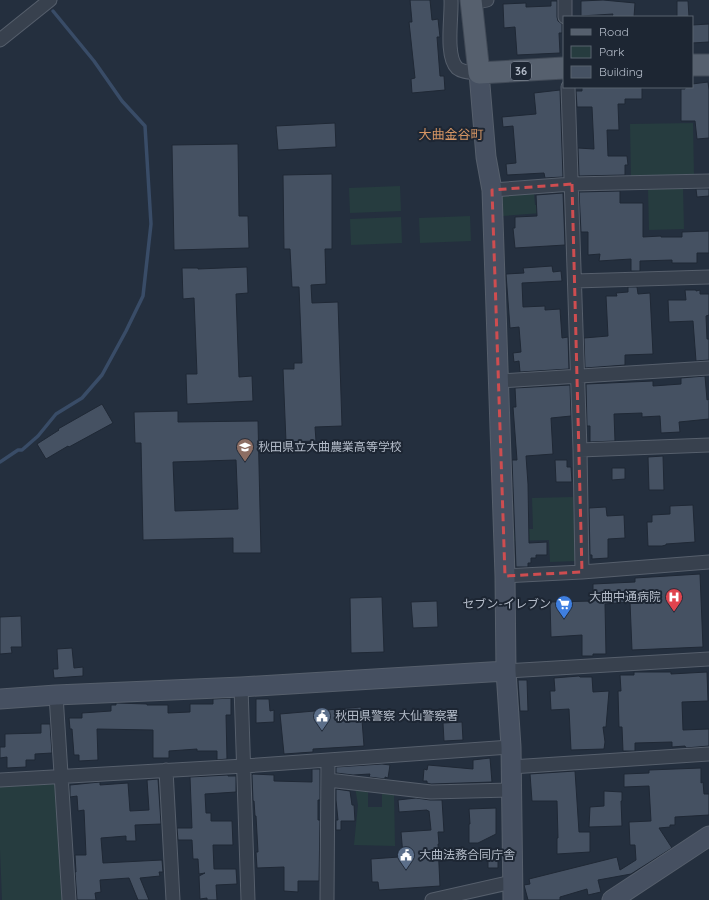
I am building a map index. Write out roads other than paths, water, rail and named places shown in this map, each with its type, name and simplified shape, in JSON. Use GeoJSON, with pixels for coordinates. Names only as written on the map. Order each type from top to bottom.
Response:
{"type":"FeatureCollection","features":[{"type":"Feature","properties":{"kind":"main road"},"geometry":{"type":"LineString","coordinates":[[476,1],[479,73]]}},
{"type":"Feature","properties":{"kind":"main road"},"geometry":{"type":"LineString","coordinates":[[693,66],[709,65]]}},
{"type":"Feature","properties":{"kind":"main road","name":"36"},"geometry":{"type":"LineString","coordinates":[[479,73],[563,68]]}},
{"type":"Feature","properties":{"kind":"street"},"geometry":{"type":"LineString","coordinates":[[0,40],[50,0]]}},
{"type":"Feature","properties":{"kind":"street"},"geometry":{"type":"LineString","coordinates":[[432,900],[512,891],[511,747],[506,671],[505,576],[492,190],[486,157],[479,73],[462,71],[457,67],[451,58],[451,0]]}},
{"type":"Feature","properties":{"kind":"street"},"geometry":{"type":"LineString","coordinates":[[565,0],[566,16]]}},
{"type":"Feature","properties":{"kind":"street"},"geometry":{"type":"LineString","coordinates":[[568,88],[578,376],[582,572]]}},
{"type":"Feature","properties":{"kind":"street"},"geometry":{"type":"LineString","coordinates":[[492,190],[572,184],[709,182]]}},
{"type":"Feature","properties":{"kind":"street"},"geometry":{"type":"LineString","coordinates":[[575,281],[709,277]]}},
{"type":"Feature","properties":{"kind":"street"},"geometry":{"type":"LineString","coordinates":[[499,381],[709,368]]}},
{"type":"Feature","properties":{"kind":"street"},"geometry":{"type":"LineString","coordinates":[[580,450],[709,445]]}},
{"type":"Feature","properties":{"kind":"street"},"geometry":{"type":"LineString","coordinates":[[505,576],[582,572],[709,562]]}},
{"type":"Feature","properties":{"kind":"street"},"geometry":{"type":"LineString","coordinates":[[0,699],[56,695],[241,687],[709,659]]}},
{"type":"Feature","properties":{"kind":"street"},"geometry":{"type":"LineString","coordinates":[[241,687],[248,900]]}},
{"type":"Feature","properties":{"kind":"street"},"geometry":{"type":"LineString","coordinates":[[56,695],[69,900]]}},
{"type":"Feature","properties":{"kind":"street"},"geometry":{"type":"LineString","coordinates":[[0,780],[244,766],[511,747]]}},
{"type":"Feature","properties":{"kind":"street"},"geometry":{"type":"LineString","coordinates":[[511,767],[709,754]]}},
{"type":"Feature","properties":{"kind":"street"},"geometry":{"type":"LineString","coordinates":[[327,900],[328,760]]}},
{"type":"Feature","properties":{"kind":"street"},"geometry":{"type":"LineString","coordinates":[[166,770],[173,900]]}},
{"type":"Feature","properties":{"kind":"street"},"geometry":{"type":"LineString","coordinates":[[328,780],[431,792],[511,790]]}},
{"type":"Feature","properties":{"kind":"street"},"geometry":{"type":"LineString","coordinates":[[612,900],[709,836]]}},
{"type":"Feature","properties":{"kind":"waterway"},"geometry":{"type":"LineString","coordinates":[[0,462],[18,450],[22,450],[38,436],[56,414],[82,398],[102,375],[143,296],[151,224],[145,126],[122,101],[94,61],[53,11]]}},
{"type":"Feature","properties":{"kind":"place","name":"秋田県立大曲農業高等学校"},"geometry":{"type":"Point","coordinates":[245,462]}},
{"type":"Feature","properties":{"kind":"place","name":"大曲中通病院"},"geometry":{"type":"Point","coordinates":[674,612]}},
{"type":"Feature","properties":{"kind":"place","name":"セブン-イレブン"},"geometry":{"type":"Point","coordinates":[564,619]}},
{"type":"Feature","properties":{"kind":"place","name":"秋田県警察 大仙警察署"},"geometry":{"type":"Point","coordinates":[322,731]}},
{"type":"Feature","properties":{"kind":"place","name":"大曲法務合同庁舎"},"geometry":{"type":"Point","coordinates":[406,870]}},
{"type":"Feature","properties":{"kind":"district","name":"大曲金谷町"},"geometry":{"type":"Point","coordinates":[451,134]}}]}
